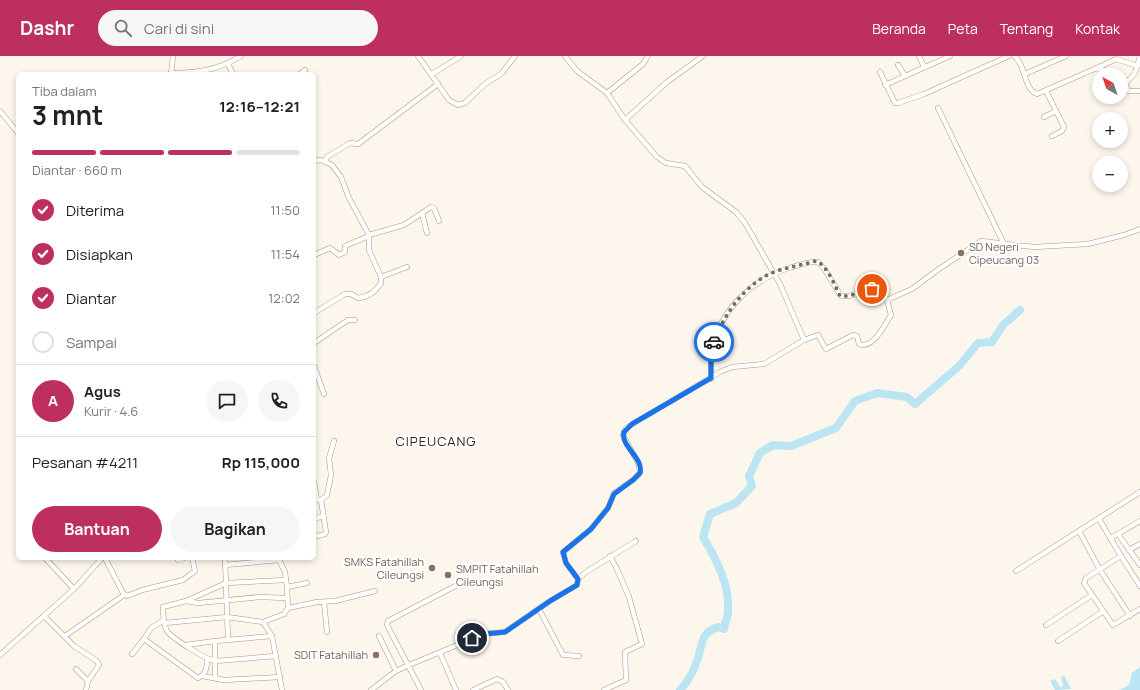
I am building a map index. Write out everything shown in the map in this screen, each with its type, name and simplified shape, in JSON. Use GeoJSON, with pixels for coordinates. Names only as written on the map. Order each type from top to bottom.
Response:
{"type":"FeatureCollection","features":[{"type":"Feature","properties":{"kind":"street"},"geometry":{"type":"LineString","coordinates":[[171,72],[173,56]]}},
{"type":"Feature","properties":{"kind":"street"},"geometry":{"type":"LineString","coordinates":[[203,72],[228,64],[240,56]]}},
{"type":"Feature","properties":{"kind":"street"},"geometry":{"type":"LineString","coordinates":[[418,56],[449,100],[455,104],[461,105],[504,70],[516,56]]}},
{"type":"Feature","properties":{"kind":"street"},"geometry":{"type":"LineString","coordinates":[[432,74],[461,56]]}},
{"type":"Feature","properties":{"kind":"street"},"geometry":{"type":"LineString","coordinates":[[565,56],[577,71],[607,93],[625,120],[657,157],[666,163],[685,166],[702,187],[739,215],[774,272],[804,340]]}},
{"type":"Feature","properties":{"kind":"street"},"geometry":{"type":"LineString","coordinates":[[607,93],[643,64],[648,56]]}},
{"type":"Feature","properties":{"kind":"street"},"geometry":{"type":"LineString","coordinates":[[625,120],[667,82],[703,56]]}},
{"type":"Feature","properties":{"kind":"street"},"geometry":{"type":"LineString","coordinates":[[919,56],[924,67]]}},
{"type":"Feature","properties":{"kind":"street"},"geometry":{"type":"LineString","coordinates":[[885,85],[950,56]]}},
{"type":"Feature","properties":{"kind":"street"},"geometry":{"type":"LineString","coordinates":[[880,72],[895,103],[902,103],[1009,56]]}},
{"type":"Feature","properties":{"kind":"street"},"geometry":{"type":"LineString","coordinates":[[1016,56],[1034,93],[1037,94],[1092,70]]}},
{"type":"Feature","properties":{"kind":"street"},"geometry":{"type":"LineString","coordinates":[[1025,74],[1066,56]]}},
{"type":"Feature","properties":{"kind":"street"},"geometry":{"type":"LineString","coordinates":[[1140,56],[1135,73],[1126,83],[1125,88],[1130,92],[1140,91]]}},
{"type":"Feature","properties":{"kind":"street"},"geometry":{"type":"LineString","coordinates":[[1097,68],[1118,58],[1138,66]]}},
{"type":"Feature","properties":{"kind":"street"},"geometry":{"type":"LineString","coordinates":[[228,64],[232,72]]}},
{"type":"Feature","properties":{"kind":"street"},"geometry":{"type":"LineString","coordinates":[[898,65],[905,76]]}},
{"type":"Feature","properties":{"kind":"street"},"geometry":{"type":"LineString","coordinates":[[325,161],[327,157],[350,143],[358,144],[438,84]]}},
{"type":"Feature","properties":{"kind":"street"},"geometry":{"type":"LineString","coordinates":[[1046,91],[1064,129],[1052,136]]}},
{"type":"Feature","properties":{"kind":"street"},"geometry":{"type":"LineString","coordinates":[[938,108],[1004,244]]}},
{"type":"Feature","properties":{"kind":"street"},"geometry":{"type":"LineString","coordinates":[[0,111],[16,131]]}},
{"type":"Feature","properties":{"kind":"street"},"geometry":{"type":"LineString","coordinates":[[1044,117],[1056,111]]}},
{"type":"Feature","properties":{"kind":"street"},"geometry":{"type":"LineString","coordinates":[[316,161],[325,161],[332,165],[341,177],[349,198],[369,236],[369,250],[381,283],[371,294],[358,298],[351,294],[345,294],[316,312]]}},
{"type":"Feature","properties":{"kind":"street"},"geometry":{"type":"LineString","coordinates":[[316,255],[329,248],[339,255],[345,252],[344,248],[346,245],[404,224],[433,207],[440,221]]}},
{"type":"Feature","properties":{"kind":"street"},"geometry":{"type":"LineString","coordinates":[[422,213],[427,233]]}},
{"type":"Feature","properties":{"kind":"street"},"geometry":{"type":"LineString","coordinates":[[887,300],[906,293],[978,243],[984,241],[1034,247],[1088,244],[1124,235],[1140,229]]}},
{"type":"Feature","properties":{"kind":"street"},"geometry":{"type":"LineString","coordinates":[[578,579],[566,563],[563,552],[591,529],[608,508],[614,494],[640,473],[639,465],[624,439],[624,432],[632,424],[732,367],[764,364],[804,340],[818,335],[827,349],[855,334],[859,344],[867,344],[879,336],[882,328],[891,316],[887,300],[876,288],[849,296],[840,296],[826,270],[818,262],[774,272],[746,292],[729,310],[711,352],[711,378]]}},
{"type":"Feature","properties":{"kind":"street"},"geometry":{"type":"LineString","coordinates":[[380,277],[407,268]]}},
{"type":"Feature","properties":{"kind":"street"},"geometry":{"type":"LineString","coordinates":[[316,342],[348,320],[356,320]]}},
{"type":"Feature","properties":{"kind":"street"},"geometry":{"type":"LineString","coordinates":[[316,372],[324,394]]}},
{"type":"Feature","properties":{"kind":"street"},"geometry":{"type":"LineString","coordinates":[[316,536],[326,533],[323,516],[317,499],[327,495],[331,472],[329,458],[334,441]]}},
{"type":"Feature","properties":{"kind":"street"},"geometry":{"type":"LineString","coordinates":[[1016,571],[1140,492]]}},
{"type":"Feature","properties":{"kind":"street"},"geometry":{"type":"LineString","coordinates":[[316,518],[323,516]]}},
{"type":"Feature","properties":{"kind":"street"},"geometry":{"type":"LineString","coordinates":[[1099,519],[1140,586]]}},
{"type":"Feature","properties":{"kind":"street"},"geometry":{"type":"LineString","coordinates":[[1111,538],[1140,521]]}},
{"type":"Feature","properties":{"kind":"street"},"geometry":{"type":"LineString","coordinates":[[1079,531],[1100,570],[1130,616]]}},
{"type":"Feature","properties":{"kind":"street"},"geometry":{"type":"LineString","coordinates":[[1118,534],[1140,566],[1132,572]]}},
{"type":"Feature","properties":{"kind":"street"},"geometry":{"type":"LineString","coordinates":[[371,690],[396,671],[409,664],[440,653],[484,634],[505,632],[577,585],[578,579],[610,556],[636,541]]}},
{"type":"Feature","properties":{"kind":"street"},"geometry":{"type":"LineString","coordinates":[[1129,550],[1140,544]]}},
{"type":"Feature","properties":{"kind":"street"},"geometry":{"type":"LineString","coordinates":[[604,690],[626,680],[625,652],[642,644],[629,597],[610,556]]}},
{"type":"Feature","properties":{"kind":"street"},"geometry":{"type":"LineString","coordinates":[[1121,556],[1084,581],[1102,612],[1112,625],[1140,609]]}},
{"type":"Feature","properties":{"kind":"street"},"geometry":{"type":"LineString","coordinates":[[46,560],[74,589]]}},
{"type":"Feature","properties":{"kind":"street"},"geometry":{"type":"LineString","coordinates":[[0,655],[74,589],[101,560]]}},
{"type":"Feature","properties":{"kind":"street"},"geometry":{"type":"LineString","coordinates":[[104,560],[124,594]]}},
{"type":"Feature","properties":{"kind":"street"},"geometry":{"type":"LineString","coordinates":[[65,636],[124,594],[127,596],[142,590],[184,580],[195,570],[192,560]]}},
{"type":"Feature","properties":{"kind":"street"},"geometry":{"type":"LineString","coordinates":[[225,560],[228,639]]}},
{"type":"Feature","properties":{"kind":"street"},"geometry":{"type":"LineString","coordinates":[[225,565],[270,560]]}},
{"type":"Feature","properties":{"kind":"street"},"geometry":{"type":"LineString","coordinates":[[132,654],[151,628],[164,622],[227,617],[263,622],[284,614],[288,608],[287,587],[285,572],[279,560]]}},
{"type":"Feature","properties":{"kind":"street"},"geometry":{"type":"LineString","coordinates":[[276,656],[215,661],[207,659],[170,634],[164,622],[163,607],[186,601],[226,583],[286,580]]}},
{"type":"Feature","properties":{"kind":"street"},"geometry":{"type":"LineString","coordinates":[[422,690],[388,624],[388,621],[463,582]]}},
{"type":"Feature","properties":{"kind":"street"},"geometry":{"type":"LineString","coordinates":[[287,587],[307,583]]}},
{"type":"Feature","properties":{"kind":"street"},"geometry":{"type":"LineString","coordinates":[[288,608],[375,591]]}},
{"type":"Feature","properties":{"kind":"street"},"geometry":{"type":"LineString","coordinates":[[1046,625],[1092,595]]}},
{"type":"Feature","properties":{"kind":"street"},"geometry":{"type":"LineString","coordinates":[[186,601],[191,603],[260,597],[287,598]]}},
{"type":"Feature","properties":{"kind":"street"},"geometry":{"type":"LineString","coordinates":[[324,602],[327,632]]}},
{"type":"Feature","properties":{"kind":"street"},"geometry":{"type":"LineString","coordinates":[[539,609],[564,655],[579,656]]}},
{"type":"Feature","properties":{"kind":"street"},"geometry":{"type":"LineString","coordinates":[[1058,641],[1102,612]]}},
{"type":"Feature","properties":{"kind":"street"},"geometry":{"type":"LineString","coordinates":[[44,616],[74,646],[98,664],[88,681],[86,690]]}},
{"type":"Feature","properties":{"kind":"street"},"geometry":{"type":"LineString","coordinates":[[263,622],[272,636],[282,690]]}},
{"type":"Feature","properties":{"kind":"street"},"geometry":{"type":"LineString","coordinates":[[186,645],[215,640],[272,636]]}},
{"type":"Feature","properties":{"kind":"street"},"geometry":{"type":"LineString","coordinates":[[379,636],[396,671]]}},
{"type":"Feature","properties":{"kind":"street"},"geometry":{"type":"LineString","coordinates":[[144,638],[198,678],[202,676],[218,679],[280,677]]}},
{"type":"Feature","properties":{"kind":"street"},"geometry":{"type":"LineString","coordinates":[[215,640],[215,676],[218,679]]}},
{"type":"Feature","properties":{"kind":"street"},"geometry":{"type":"LineString","coordinates":[[440,653],[456,690]]}},
{"type":"Feature","properties":{"kind":"street"},"geometry":{"type":"LineString","coordinates":[[202,676],[207,667],[207,659]]}},
{"type":"Feature","properties":{"kind":"street"},"geometry":{"type":"LineString","coordinates":[[76,669],[88,681]]}},
{"type":"Feature","properties":{"kind":"street"},"geometry":{"type":"LineString","coordinates":[[474,690],[497,680],[503,682],[508,690]]}},
{"type":"Feature","properties":{"kind":"water"},"geometry":{"type":"Polygon","coordinates":[[[1140,667],[1140,690],[1119,690],[1129,685],[1132,673],[1140,667]]]}},
{"type":"Feature","properties":{"kind":"water"},"geometry":{"type":"Polygon","coordinates":[[[1064,675],[1071,689],[1055,690],[1050,681],[1055,679],[1060,687],[1063,686],[1061,678],[1064,675]]]}},
{"type":"Feature","properties":{"kind":"waterway"},"geometry":{"type":"LineString","coordinates":[[680,690],[694,669],[705,636],[713,629],[719,627],[724,629],[728,616],[727,592],[721,572],[703,537],[710,514],[736,503],[752,486],[749,476],[760,453],[773,445],[791,446],[836,428],[855,401],[877,393],[907,397],[915,404],[959,366],[978,343],[992,342],[1003,325],[1020,310]]}},
{"type":"Feature","properties":{"kind":"way so far"},"geometry":{"type":"LineString","coordinates":[[714,342],[729,310],[754,284],[774,272],[816,261],[826,270],[840,296],[845,297],[872,289]]}},
{"type":"Feature","properties":{"kind":"place","name":"SD Negeri Cipeucang 03"},"geometry":{"type":"Point","coordinates":[961,253]}},
{"type":"Feature","properties":{"kind":"place","name":"SMKS Fatahillah Cileungsi"},"geometry":{"type":"Point","coordinates":[432,568]}},
{"type":"Feature","properties":{"kind":"place","name":"SMPIT Fatahillah Cileungsi"},"geometry":{"type":"Point","coordinates":[448,575]}},
{"type":"Feature","properties":{"kind":"place","name":"SDIT Fatahillah"},"geometry":{"type":"Point","coordinates":[376,655]}},
{"type":"Feature","properties":{"kind":"district","name":"CIPEUCANG"},"geometry":{"type":"Point","coordinates":[436,441]}},
{"type":"Feature","properties":{"kind":"route"},"geometry":{"type":"LineString","coordinates":[[472,638],[484,634],[505,632],[550,601],[577,585],[578,579],[566,563],[563,552],[591,529],[608,508],[614,494],[638,476],[641,470],[624,439],[623,435],[626,428],[711,378],[711,352],[714,342]]}}]}
